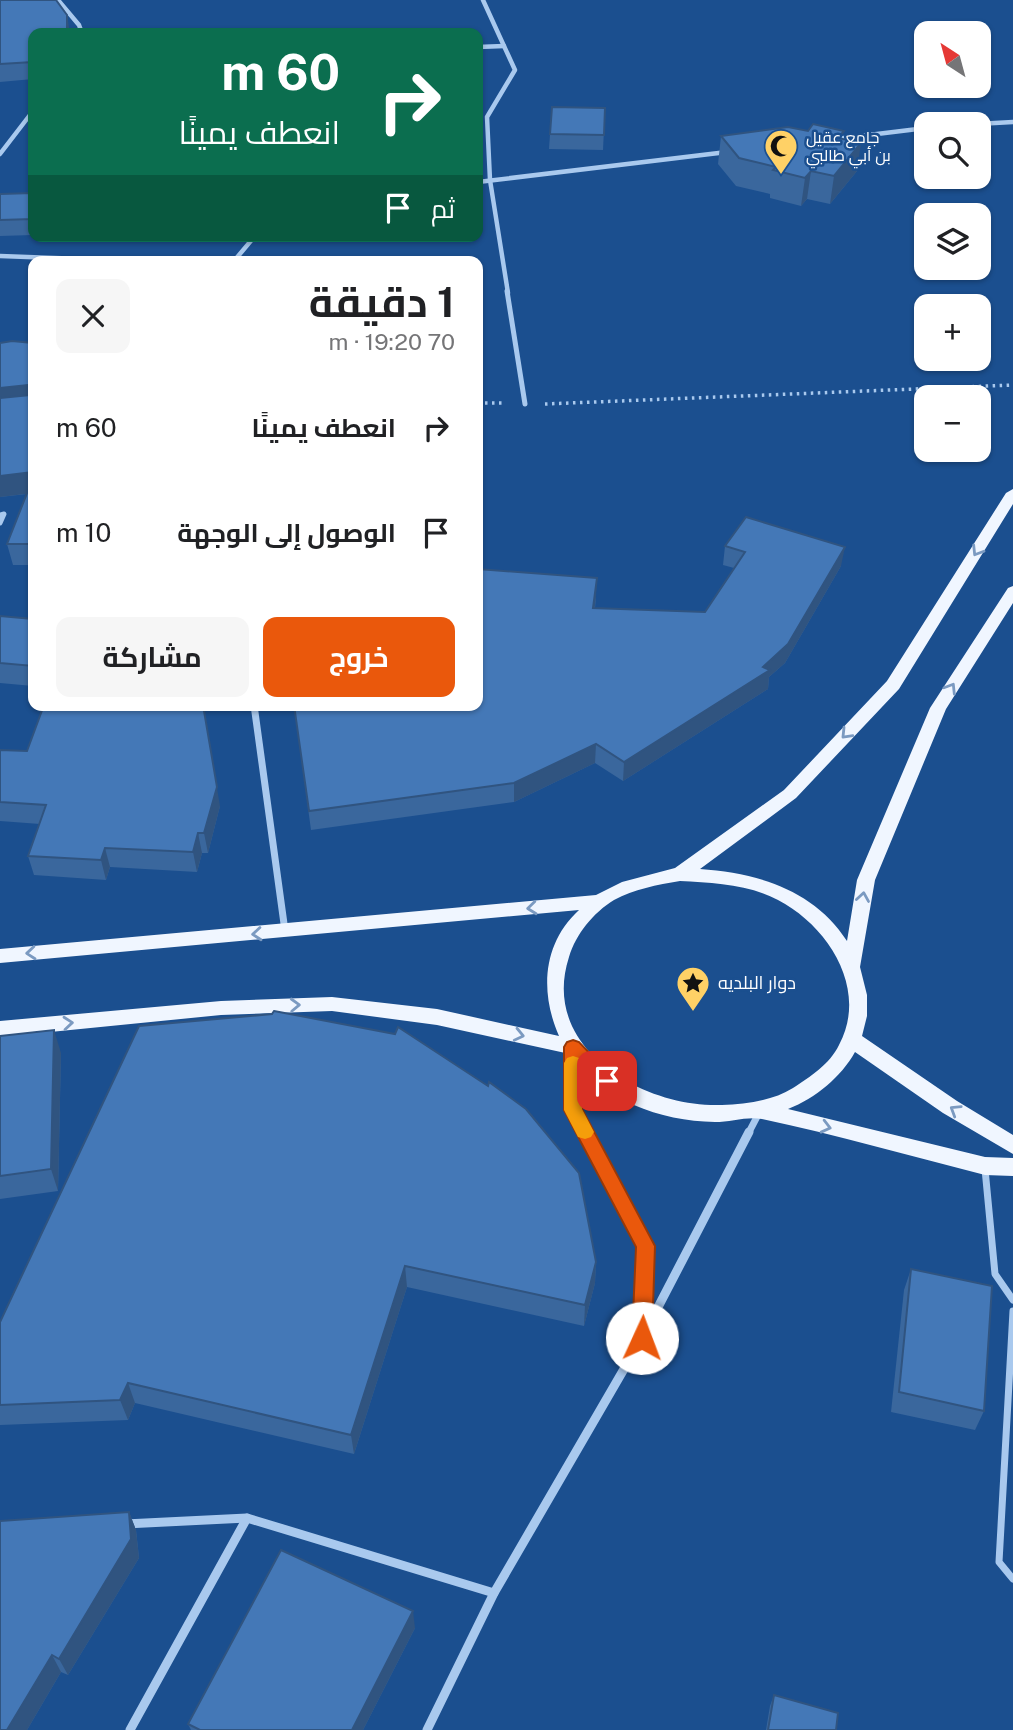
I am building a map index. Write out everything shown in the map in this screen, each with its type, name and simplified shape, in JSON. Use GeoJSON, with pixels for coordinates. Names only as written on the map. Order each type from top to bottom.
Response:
{"type":"FeatureCollection","features":[{"type":"Feature","properties":{"kind":"main road"},"geometry":{"type":"LineString","coordinates":[[680,874],[790,793],[893,685],[1013,494]]}},
{"type":"Feature","properties":{"kind":"main road"},"geometry":{"type":"LineString","coordinates":[[852,964],[825,925],[784,894],[733,877],[680,874],[638,882],[600,901],[571,930],[555,967],[555,1007],[573,1047],[607,1081],[654,1104],[707,1115],[760,1110],[800,1094],[832,1070],[852,1039],[860,1002],[852,964],[866,880],[938,708],[1013,591]]}},
{"type":"Feature","properties":{"kind":"main road"},"geometry":{"type":"LineString","coordinates":[[0,956],[600,901]]}},
{"type":"Feature","properties":{"kind":"main road"},"geometry":{"type":"LineString","coordinates":[[0,1029],[221,1008],[332,1004],[437,1017],[573,1047]]}},
{"type":"Feature","properties":{"kind":"main road"},"geometry":{"type":"LineString","coordinates":[[852,1039],[950,1107],[1013,1145]]}},
{"type":"Feature","properties":{"kind":"main road"},"geometry":{"type":"LineString","coordinates":[[760,1110],[985,1166],[1013,1167]]}},
{"type":"Feature","properties":{"kind":"street"},"geometry":{"type":"LineString","coordinates":[[58,0],[80,28]]}},
{"type":"Feature","properties":{"kind":"street"},"geometry":{"type":"LineString","coordinates":[[483,0],[515,70],[487,117],[490,180],[525,404]]}},
{"type":"Feature","properties":{"kind":"street"},"geometry":{"type":"LineString","coordinates":[[483,47],[504,46]]}},
{"type":"Feature","properties":{"kind":"street"},"geometry":{"type":"LineString","coordinates":[[0,154],[28,118]]}},
{"type":"Feature","properties":{"kind":"street"},"geometry":{"type":"LineString","coordinates":[[991,123],[1013,122]]}},
{"type":"Feature","properties":{"kind":"street"},"geometry":{"type":"LineString","coordinates":[[830,139],[914,129]]}},
{"type":"Feature","properties":{"kind":"street"},"geometry":{"type":"LineString","coordinates":[[483,181],[735,151]]}},
{"type":"Feature","properties":{"kind":"street"},"geometry":{"type":"LineString","coordinates":[[238,256],[251,242]]}},
{"type":"Feature","properties":{"kind":"street"},"geometry":{"type":"LineString","coordinates":[[0,256],[28,257]]}},
{"type":"Feature","properties":{"kind":"street"},"geometry":{"type":"LineString","coordinates":[[0,514],[4,514],[0,523]]}},
{"type":"Feature","properties":{"kind":"street"},"geometry":{"type":"LineString","coordinates":[[255,711],[285,931]]}},
{"type":"Feature","properties":{"kind":"street"},"geometry":{"type":"LineString","coordinates":[[573,1047],[573,1110],[646,1246],[642,1338]]}},
{"type":"Feature","properties":{"kind":"street"},"geometry":{"type":"LineString","coordinates":[[427,1730],[494,1593],[642,1338],[760,1110]]}},
{"type":"Feature","properties":{"kind":"street"},"geometry":{"type":"LineString","coordinates":[[110,1524],[247,1518],[494,1593]]}},
{"type":"Feature","properties":{"kind":"street"},"geometry":{"type":"LineString","coordinates":[[130,1730],[247,1518]]}},
{"type":"Feature","properties":{"kind":"lane"},"geometry":{"type":"LineString","coordinates":[[985,1166],[995,1274],[1013,1300]]}},
{"type":"Feature","properties":{"kind":"lane"},"geometry":{"type":"LineString","coordinates":[[1013,1311],[999,1562],[1013,1579]]}},
{"type":"Feature","properties":{"kind":"path"},"geometry":{"type":"LineString","coordinates":[[483,403],[525,404],[1013,384]]}},
{"type":"Feature","properties":{"kind":"building"},"geometry":{"type":"Polygon","coordinates":[[[0,0],[56,0],[67,15],[67,28],[28,28],[28,62],[0,64],[0,0]]]}},
{"type":"Feature","properties":{"kind":"building"},"geometry":{"type":"Polygon","coordinates":[[[552,107],[605,108],[604,135],[550,134],[552,107]]]}},
{"type":"Feature","properties":{"kind":"building"},"geometry":{"type":"Polygon","coordinates":[[[813,124],[844,131],[838,138],[861,143],[834,176],[811,171],[805,178],[773,170],[776,167],[739,158],[721,136],[788,127],[808,131],[813,124]]]}},
{"type":"Feature","properties":{"kind":"building"},"geometry":{"type":"Polygon","coordinates":[[[28,193],[28,219],[0,220],[0,194],[28,193]]]}},
{"type":"Feature","properties":{"kind":"building"},"geometry":{"type":"Polygon","coordinates":[[[0,343],[28,343],[28,385],[0,388],[0,343]]]}},
{"type":"Feature","properties":{"kind":"building"},"geometry":{"type":"Polygon","coordinates":[[[28,395],[28,473],[0,476],[0,398],[28,395]]]}},
{"type":"Feature","properties":{"kind":"building"},"geometry":{"type":"Polygon","coordinates":[[[28,491],[28,544],[7,544],[28,491]]]}},
{"type":"Feature","properties":{"kind":"building"},"geometry":{"type":"Polygon","coordinates":[[[746,517],[845,547],[788,644],[763,667],[770,670],[624,762],[596,744],[514,783],[309,811],[295,711],[483,711],[483,569],[597,578],[593,608],[705,612],[745,552],[725,546],[746,517]]]}},
{"type":"Feature","properties":{"kind":"building"},"geometry":{"type":"Polygon","coordinates":[[[0,616],[28,619],[28,666],[0,663],[0,616]]]}},
{"type":"Feature","properties":{"kind":"building"},"geometry":{"type":"Polygon","coordinates":[[[42,711],[204,711],[217,787],[204,833],[198,833],[193,852],[105,848],[101,860],[28,856],[46,805],[0,802],[0,750],[27,751],[42,711]]]}},
{"type":"Feature","properties":{"kind":"building"},"geometry":{"type":"Polygon","coordinates":[[[274,1011],[395,1034],[398,1027],[488,1086],[489,1082],[526,1109],[579,1173],[596,1262],[585,1305],[405,1266],[351,1435],[128,1383],[120,1400],[0,1405],[0,1322],[139,1026],[272,1014],[274,1011]]]}},
{"type":"Feature","properties":{"kind":"building"},"geometry":{"type":"Polygon","coordinates":[[[54,1030],[51,1169],[0,1176],[0,1036],[54,1030]]]}},
{"type":"Feature","properties":{"kind":"building"},"geometry":{"type":"Polygon","coordinates":[[[911,1269],[992,1286],[984,1411],[899,1392],[911,1269]]]}},
{"type":"Feature","properties":{"kind":"building"},"geometry":{"type":"Polygon","coordinates":[[[129,1512],[131,1539],[59,1659],[52,1655],[7,1730],[0,1730],[0,1521],[129,1512]]]}},
{"type":"Feature","properties":{"kind":"building"},"geometry":{"type":"Polygon","coordinates":[[[281,1550],[413,1611],[352,1730],[200,1730],[188,1724],[281,1550]]]}},
{"type":"Feature","properties":{"kind":"building"},"geometry":{"type":"Polygon","coordinates":[[[774,1695],[838,1713],[836,1730],[768,1730],[774,1695]]]}},
{"type":"Feature","properties":{"kind":"slow traffic"},"geometry":{"type":"LineString","coordinates":[[573,1063],[573,1110],[585,1132]]}},
{"type":"Feature","properties":{"kind":"place","name":"جامع عقيل بن أبي طالبي"},"geometry":{"type":"Point","coordinates":[781,176]}},
{"type":"Feature","properties":{"kind":"place","name":"دوار البلديه"},"geometry":{"type":"Point","coordinates":[693,1013]}},
{"type":"Feature","properties":{"kind":"route"},"geometry":{"type":"LineString","coordinates":[[607,1081],[573,1047],[573,1110],[646,1246],[642,1338]]}}]}
